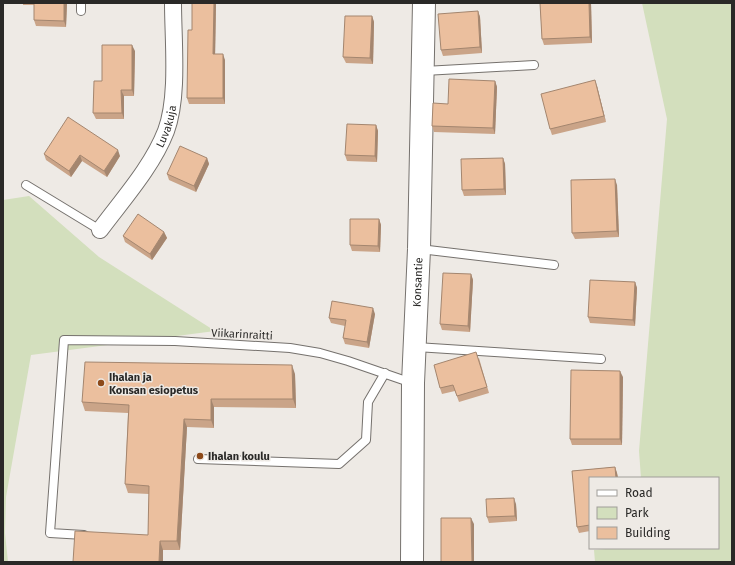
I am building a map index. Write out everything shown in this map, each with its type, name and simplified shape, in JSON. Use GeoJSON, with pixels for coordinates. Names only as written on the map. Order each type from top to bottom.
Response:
{"type":"FeatureCollection","features":[{"type":"Feature","properties":{"kind":"street","name":"Luvakuja"},"geometry":{"type":"LineString","coordinates":[[100,230],[155,154],[166,130],[172,109],[173,3]]}},
{"type":"Feature","properties":{"kind":"street","name":"Konsantie"},"geometry":{"type":"LineString","coordinates":[[412,562],[413,383],[419,249],[424,3]]}},
{"type":"Feature","properties":{"kind":"lane"},"geometry":{"type":"LineString","coordinates":[[423,71],[534,65]]}},
{"type":"Feature","properties":{"kind":"lane"},"geometry":{"type":"LineString","coordinates":[[26,186],[100,230]]}},
{"type":"Feature","properties":{"kind":"lane"},"geometry":{"type":"LineString","coordinates":[[419,249],[554,265]]}},
{"type":"Feature","properties":{"kind":"lane","name":"Viikarinraitti"},"geometry":{"type":"LineString","coordinates":[[95,535],[50,533],[64,340],[175,341],[290,348],[320,353],[413,383]]}},
{"type":"Feature","properties":{"kind":"lane"},"geometry":{"type":"LineString","coordinates":[[415,346],[601,359]]}},
{"type":"Feature","properties":{"kind":"lane"},"geometry":{"type":"LineString","coordinates":[[198,459],[339,464],[366,440],[368,402],[385,374]]}},
{"type":"Feature","properties":{"kind":"green space"},"geometry":{"type":"Polygon","coordinates":[[[642,3],[732,3],[732,562],[595,562],[594,550],[719,549],[719,477],[641,477],[639,451],[667,119],[642,3]]]}},
{"type":"Feature","properties":{"kind":"green space"},"geometry":{"type":"Polygon","coordinates":[[[29,196],[99,257],[215,331],[31,355],[6,497],[5,533],[8,562],[3,562],[3,200],[29,196]]]}},
{"type":"Feature","properties":{"kind":"building"},"geometry":{"type":"Polygon","coordinates":[[[34,3],[64,3],[64,21],[34,20],[34,3]]]}},
{"type":"Feature","properties":{"kind":"building"},"geometry":{"type":"Polygon","coordinates":[[[192,3],[214,3],[213,54],[223,54],[223,98],[187,98],[188,30],[192,30],[192,3]]]}},
{"type":"Feature","properties":{"kind":"building"},"geometry":{"type":"Polygon","coordinates":[[[540,3],[589,3],[590,37],[542,39],[540,3]]]}},
{"type":"Feature","properties":{"kind":"building"},"geometry":{"type":"Polygon","coordinates":[[[478,11],[480,47],[441,50],[438,14],[478,11]]]}},
{"type":"Feature","properties":{"kind":"building"},"geometry":{"type":"Polygon","coordinates":[[[345,16],[372,16],[370,58],[343,57],[345,16]]]}},
{"type":"Feature","properties":{"kind":"building"},"geometry":{"type":"Polygon","coordinates":[[[102,45],[132,45],[132,90],[121,90],[122,113],[93,113],[94,81],[102,81],[102,45]]]}},
{"type":"Feature","properties":{"kind":"building"},"geometry":{"type":"Polygon","coordinates":[[[449,79],[495,81],[493,128],[432,126],[433,103],[448,104],[449,79]]]}},
{"type":"Feature","properties":{"kind":"building"},"geometry":{"type":"Polygon","coordinates":[[[595,80],[604,116],[550,129],[541,94],[595,80]]]}},
{"type":"Feature","properties":{"kind":"building"},"geometry":{"type":"Polygon","coordinates":[[[68,117],[118,150],[104,171],[80,155],[69,171],[44,154],[68,117]]]}},
{"type":"Feature","properties":{"kind":"building"},"geometry":{"type":"Polygon","coordinates":[[[347,124],[376,125],[375,156],[345,155],[347,124]]]}},
{"type":"Feature","properties":{"kind":"building"},"geometry":{"type":"Polygon","coordinates":[[[180,146],[207,158],[194,186],[167,174],[180,146]]]}},
{"type":"Feature","properties":{"kind":"building"},"geometry":{"type":"Polygon","coordinates":[[[503,158],[504,189],[462,190],[461,159],[503,158]]]}},
{"type":"Feature","properties":{"kind":"building"},"geometry":{"type":"Polygon","coordinates":[[[615,179],[617,231],[572,233],[571,180],[615,179]]]}},
{"type":"Feature","properties":{"kind":"building"},"geometry":{"type":"Polygon","coordinates":[[[138,214],[164,232],[150,254],[123,236],[138,214]]]}},
{"type":"Feature","properties":{"kind":"building"},"geometry":{"type":"Polygon","coordinates":[[[350,219],[379,219],[378,246],[350,245],[350,219]]]}},
{"type":"Feature","properties":{"kind":"building"},"geometry":{"type":"Polygon","coordinates":[[[443,273],[471,274],[468,326],[440,324],[443,273]]]}},
{"type":"Feature","properties":{"kind":"building"},"geometry":{"type":"Polygon","coordinates":[[[590,280],[635,282],[633,320],[588,317],[590,280]]]}},
{"type":"Feature","properties":{"kind":"building"},"geometry":{"type":"Polygon","coordinates":[[[332,301],[373,308],[367,342],[343,338],[346,320],[329,318],[332,301]]]}},
{"type":"Feature","properties":{"kind":"building"},"geometry":{"type":"Polygon","coordinates":[[[476,352],[487,387],[457,396],[453,385],[440,388],[434,365],[476,352]]]}},
{"type":"Feature","properties":{"kind":"building"},"geometry":{"type":"Polygon","coordinates":[[[85,362],[292,365],[293,399],[211,399],[211,420],[184,419],[177,541],[160,541],[159,562],[73,562],[75,531],[148,535],[149,486],[125,484],[129,405],[82,402],[85,362]]]}},
{"type":"Feature","properties":{"kind":"building"},"geometry":{"type":"Polygon","coordinates":[[[571,370],[620,371],[620,439],[570,439],[571,370]]]}},
{"type":"Feature","properties":{"kind":"building"},"geometry":{"type":"Polygon","coordinates":[[[615,467],[616,477],[589,477],[589,525],[577,527],[572,471],[615,467]]]}},
{"type":"Feature","properties":{"kind":"building"},"geometry":{"type":"Polygon","coordinates":[[[514,498],[515,516],[487,517],[486,499],[514,498]]]}},
{"type":"Feature","properties":{"kind":"building"},"geometry":{"type":"Polygon","coordinates":[[[441,518],[471,518],[472,562],[441,562],[441,518]]]}},
{"type":"Feature","properties":{"kind":"place","name":"Ihalan ja Konsan esiopetus"},"geometry":{"type":"Point","coordinates":[101,383]}},
{"type":"Feature","properties":{"kind":"place","name":"Ihalan koulu"},"geometry":{"type":"Point","coordinates":[200,456]}}]}
